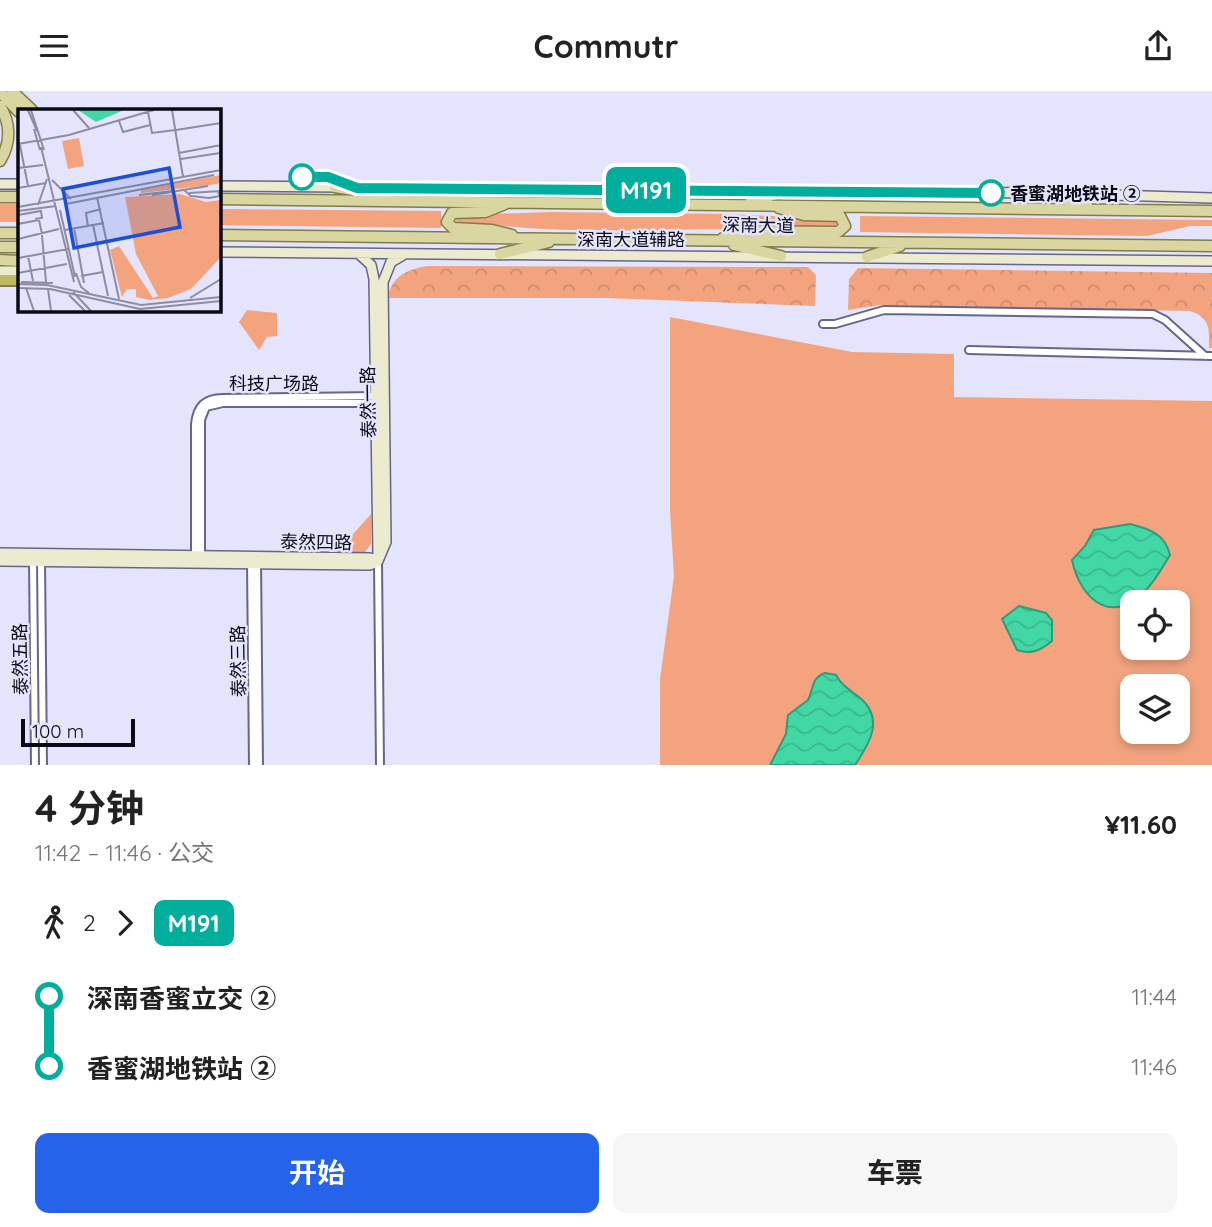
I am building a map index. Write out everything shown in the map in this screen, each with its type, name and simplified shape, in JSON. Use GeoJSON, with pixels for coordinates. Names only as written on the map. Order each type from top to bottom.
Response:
{"type":"FeatureCollection","features":[{"type":"Feature","properties":{"kind":"highway"},"geometry":{"type":"LineString","coordinates":[[0,280],[18,280]]}},
{"type":"Feature","properties":{"kind":"main road"},"geometry":{"type":"LineString","coordinates":[[12,91],[31,109]]}},
{"type":"Feature","properties":{"kind":"main road"},"geometry":{"type":"LineString","coordinates":[[0,92],[18,111]]}},
{"type":"Feature","properties":{"kind":"main road"},"geometry":{"type":"LineString","coordinates":[[0,106],[9,130],[6,148],[0,161]]}},
{"type":"Feature","properties":{"kind":"main road"},"geometry":{"type":"LineString","coordinates":[[0,184],[18,184]]}},
{"type":"Feature","properties":{"kind":"main road"},"geometry":{"type":"LineString","coordinates":[[220,186],[1046,193],[1212,198]]}},
{"type":"Feature","properties":{"kind":"main road"},"geometry":{"type":"LineString","coordinates":[[335,187],[420,201]]}},
{"type":"Feature","properties":{"kind":"main road"},"geometry":{"type":"LineString","coordinates":[[739,205],[787,191]]}},
{"type":"Feature","properties":{"kind":"main road"},"geometry":{"type":"LineString","coordinates":[[1046,193],[1097,209]]}},
{"type":"Feature","properties":{"kind":"main road"},"geometry":{"type":"LineString","coordinates":[[0,197],[18,197]]}},
{"type":"Feature","properties":{"kind":"main road","name":"深南大道"},"geometry":{"type":"LineString","coordinates":[[220,199],[1198,211],[1212,209]]}},
{"type":"Feature","properties":{"kind":"main road"},"geometry":{"type":"LineString","coordinates":[[516,202],[485,212],[452,213],[447,222],[453,228],[492,230],[526,238]]}},
{"type":"Feature","properties":{"kind":"main road"},"geometry":{"type":"LineString","coordinates":[[716,240],[748,231],[838,232],[845,226],[844,219],[838,216],[804,215],[762,205]]}},
{"type":"Feature","properties":{"kind":"main road"},"geometry":{"type":"LineString","coordinates":[[0,233],[18,233]]}},
{"type":"Feature","properties":{"kind":"main road","name":"深南大道"},"geometry":{"type":"LineString","coordinates":[[220,235],[1212,246]]}},
{"type":"Feature","properties":{"kind":"main road"},"geometry":{"type":"LineString","coordinates":[[500,254],[563,239]]}},
{"type":"Feature","properties":{"kind":"main road"},"geometry":{"type":"LineString","coordinates":[[716,240],[781,256]]}},
{"type":"Feature","properties":{"kind":"main road"},"geometry":{"type":"LineString","coordinates":[[867,257],[910,243]]}},
{"type":"Feature","properties":{"kind":"main road"},"geometry":{"type":"LineString","coordinates":[[0,247],[18,247]]}},
{"type":"Feature","properties":{"kind":"main road","name":"深南大道辅路"},"geometry":{"type":"LineString","coordinates":[[220,252],[1212,261]]}},
{"type":"Feature","properties":{"kind":"main road","name":"泰然一路"},"geometry":{"type":"LineString","coordinates":[[358,253],[367,260],[373,274],[386,543],[378,561]]}},
{"type":"Feature","properties":{"kind":"main road","name":"泰然一路"},"geometry":{"type":"LineString","coordinates":[[380,400],[383,277],[391,262],[409,253]]}},
{"type":"Feature","properties":{"kind":"main road"},"geometry":{"type":"LineString","coordinates":[[0,260],[18,261]]}},
{"type":"Feature","properties":{"kind":"main road"},"geometry":{"type":"LineString","coordinates":[[0,271],[18,271]]}},
{"type":"Feature","properties":{"kind":"main road","name":"泰然四路"},"geometry":{"type":"LineString","coordinates":[[0,553],[37,558]]}},
{"type":"Feature","properties":{"kind":"main road","name":"泰然四路"},"geometry":{"type":"LineString","coordinates":[[0,561],[37,558],[370,558],[378,561]]}},
{"type":"Feature","properties":{"kind":"street"},"geometry":{"type":"LineString","coordinates":[[823,324],[835,324],[884,310],[1153,314],[1165,320],[1209,356]]}},
{"type":"Feature","properties":{"kind":"street"},"geometry":{"type":"LineString","coordinates":[[969,350],[1209,356]]}},
{"type":"Feature","properties":{"kind":"street","name":"科技广场路"},"geometry":{"type":"LineString","coordinates":[[198,560],[201,420],[206,407],[223,403],[380,400]]}},
{"type":"Feature","properties":{"kind":"street","name":"泰然五路"},"geometry":{"type":"LineString","coordinates":[[36,765],[37,558]]}},
{"type":"Feature","properties":{"kind":"street","name":"泰然五路"},"geometry":{"type":"LineString","coordinates":[[37,558],[43,765]]}},
{"type":"Feature","properties":{"kind":"street","name":"泰然三路"},"geometry":{"type":"LineString","coordinates":[[253,765],[254,560]]}},
{"type":"Feature","properties":{"kind":"street","name":"泰然三路"},"geometry":{"type":"LineString","coordinates":[[254,560],[259,765]]}},
{"type":"Feature","properties":{"kind":"street","name":"泰然一路"},"geometry":{"type":"LineString","coordinates":[[378,561],[380,765]]}},
{"type":"Feature","properties":{"kind":"green space"},"geometry":{"type":"Polygon","coordinates":[[[0,204],[18,204],[18,222],[0,222],[0,204]]]}},
{"type":"Feature","properties":{"kind":"green space"},"geometry":{"type":"Polygon","coordinates":[[[220,209],[441,211],[441,228],[220,225],[220,209]]]}},
{"type":"Feature","properties":{"kind":"green space"},"geometry":{"type":"Polygon","coordinates":[[[551,212],[729,214],[834,219],[838,222],[833,228],[616,230],[459,223],[454,219],[459,215],[551,212]]]}},
{"type":"Feature","properties":{"kind":"green space"},"geometry":{"type":"Polygon","coordinates":[[[860,216],[1212,220],[1212,226],[1190,226],[1147,236],[860,232],[860,216]]]}},
{"type":"Feature","properties":{"kind":"green space"},"geometry":{"type":"Polygon","coordinates":[[[428,266],[808,267],[816,275],[815,306],[606,298],[388,298],[393,284],[402,275],[428,266]]]}},
{"type":"Feature","properties":{"kind":"green space"},"geometry":{"type":"Polygon","coordinates":[[[858,268],[1212,273],[1212,348],[1209,348],[1209,330],[1205,321],[1190,311],[880,305],[848,310],[849,279],[858,268]]]}},
{"type":"Feature","properties":{"kind":"green space"},"geometry":{"type":"Polygon","coordinates":[[[247,310],[277,313],[277,336],[267,337],[259,350],[239,322],[247,310]]]}},
{"type":"Feature","properties":{"kind":"green space"},"geometry":{"type":"Polygon","coordinates":[[[670,317],[852,352],[954,354],[954,397],[1212,401],[1212,765],[660,765],[660,679],[674,576],[670,511],[670,317]]]}},
{"type":"Feature","properties":{"kind":"green space"},"geometry":{"type":"Polygon","coordinates":[[[371,514],[371,544],[365,552],[337,552],[371,514]]]}},
{"type":"Feature","properties":{"kind":"water"},"geometry":{"type":"Polygon","coordinates":[[[1130,524],[1156,533],[1168,548],[1170,555],[1145,590],[1120,590],[1120,606],[1106,606],[1096,601],[1081,584],[1076,572],[1072,560],[1085,546],[1094,530],[1130,524]]]}},
{"type":"Feature","properties":{"kind":"water"},"geometry":{"type":"Polygon","coordinates":[[[1019,606],[1046,613],[1052,620],[1052,641],[1036,651],[1017,650],[1002,619],[1019,606]]]}},
{"type":"Feature","properties":{"kind":"water"},"geometry":{"type":"Polygon","coordinates":[[[825,673],[836,675],[843,685],[867,705],[871,713],[872,731],[861,757],[855,765],[770,765],[786,734],[788,715],[808,700],[815,681],[825,673]]]}},
{"type":"Feature","properties":{"kind":"bus line","name":"M191"},"geometry":{"type":"LineString","coordinates":[[302,177],[328,177],[357,188],[991,193]]}},
{"type":"Feature","properties":{"kind":"place","name":"香蜜湖地铁站 ②"},"geometry":{"type":"Point","coordinates":[991,193]}}]}
